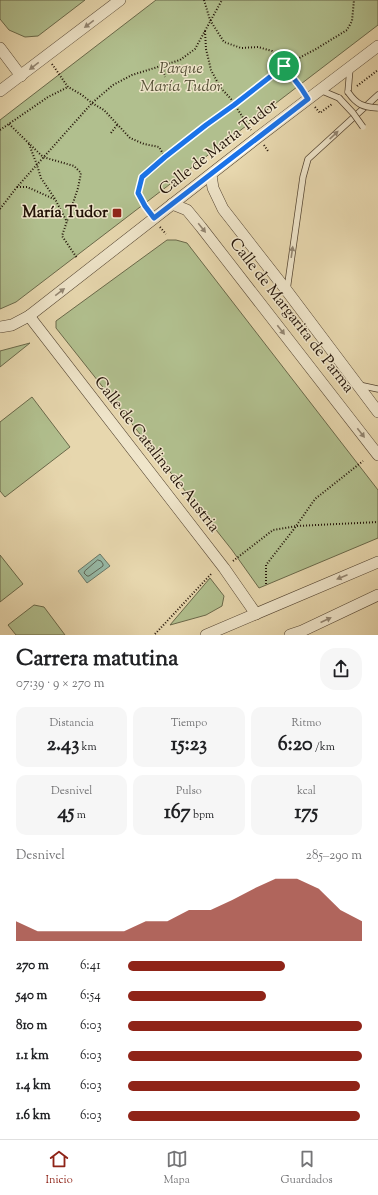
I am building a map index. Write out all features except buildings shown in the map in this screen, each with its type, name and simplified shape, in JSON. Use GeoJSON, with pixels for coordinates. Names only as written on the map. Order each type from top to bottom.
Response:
{"type":"FeatureCollection","features":[{"type":"Feature","properties":{"kind":"street"},"geometry":{"type":"LineString","coordinates":[[2,87],[21,76],[120,0]]}},
{"type":"Feature","properties":{"kind":"street","name":"Calle de María Tudor"},"geometry":{"type":"LineString","coordinates":[[0,327],[12,325],[29,316],[257,138],[378,46]]}},
{"type":"Feature","properties":{"kind":"street"},"geometry":{"type":"LineString","coordinates":[[0,48],[21,76]]}},
{"type":"Feature","properties":{"kind":"street","name":"Calle de Margarita de Parma"},"geometry":{"type":"LineString","coordinates":[[210,175],[213,188],[223,209],[378,412]]}},
{"type":"Feature","properties":{"kind":"street","name":"Calle de Margarita de Parma"},"geometry":{"type":"LineString","coordinates":[[172,204],[187,210],[201,227],[378,455]]}},
{"type":"Feature","properties":{"kind":"street","name":"Calle de Catalina de Austria"},"geometry":{"type":"LineString","coordinates":[[29,316],[219,562],[256,614]]}},
{"type":"Feature","properties":{"kind":"street"},"geometry":{"type":"LineString","coordinates":[[206,635],[378,562]]}},
{"type":"Feature","properties":{"kind":"street"},"geometry":{"type":"LineString","coordinates":[[290,635],[302,631],[378,595]]}},
{"type":"Feature","properties":{"kind":"lane"},"geometry":{"type":"LineString","coordinates":[[350,67],[348,92],[354,100],[361,105],[378,108]]}},
{"type":"Feature","properties":{"kind":"lane"},"geometry":{"type":"LineString","coordinates":[[320,90],[339,98],[363,126]]}},
{"type":"Feature","properties":{"kind":"lane"},"geometry":{"type":"LineString","coordinates":[[287,291],[303,176],[308,159],[378,95]]}},
{"type":"Feature","properties":{"kind":"lane"},"geometry":{"type":"LineString","coordinates":[[358,385],[378,389]]}},
{"type":"Feature","properties":{"kind":"path"},"geometry":{"type":"LineString","coordinates":[[204,0],[210,20],[224,42],[241,48],[258,47],[272,51],[308,99]]}},
{"type":"Feature","properties":{"kind":"path"},"geometry":{"type":"LineString","coordinates":[[0,210],[17,187],[92,103],[113,85],[132,75],[180,60],[195,49],[222,0]]}},
{"type":"Feature","properties":{"kind":"path"},"geometry":{"type":"LineString","coordinates":[[154,218],[138,193],[142,177],[165,157],[284,66],[347,30],[352,21],[354,0]]}},
{"type":"Feature","properties":{"kind":"path"},"geometry":{"type":"LineString","coordinates":[[205,30],[206,50],[211,70],[220,87],[257,138]]}},
{"type":"Feature","properties":{"kind":"path"},"geometry":{"type":"LineString","coordinates":[[47,56],[68,86],[104,110],[117,126],[130,138],[144,144],[159,147],[165,157]]}},
{"type":"Feature","properties":{"kind":"path"},"geometry":{"type":"LineString","coordinates":[[162,65],[165,77]]}},
{"type":"Feature","properties":{"kind":"path"},"geometry":{"type":"LineString","coordinates":[[0,130],[48,97],[68,86]]}},
{"type":"Feature","properties":{"kind":"path"},"geometry":{"type":"LineString","coordinates":[[9,124],[44,158],[74,166],[81,173],[78,188],[62,236],[77,258]]}},
{"type":"Feature","properties":{"kind":"path"},"geometry":{"type":"LineString","coordinates":[[111,133],[117,126]]}},
{"type":"Feature","properties":{"kind":"path"},"geometry":{"type":"LineString","coordinates":[[28,142],[41,178],[55,199],[67,222]]}},
{"type":"Feature","properties":{"kind":"path"},"geometry":{"type":"LineString","coordinates":[[17,187],[26,186],[55,199]]}},
{"type":"Feature","properties":{"kind":"path"},"geometry":{"type":"LineString","coordinates":[[266,584],[266,565],[297,526],[315,499],[362,461]]}},
{"type":"Feature","properties":{"kind":"path"},"geometry":{"type":"LineString","coordinates":[[233,561],[273,530],[297,526],[378,522]]}},
{"type":"Feature","properties":{"kind":"path"},"geometry":{"type":"LineString","coordinates":[[155,634],[212,573]]}},
{"type":"Feature","properties":{"kind":"green space"},"geometry":{"type":"Polygon","coordinates":[[[0,0],[85,0],[38,36],[25,37],[9,30],[0,19],[0,0]]]}},
{"type":"Feature","properties":{"kind":"green space","name":"Parque María Tudor"},"geometry":{"type":"Polygon","coordinates":[[[156,0],[378,0],[378,25],[16,302],[0,309],[0,120],[156,0]]]}},
{"type":"Feature","properties":{"kind":"green space"},"geometry":{"type":"Polygon","coordinates":[[[167,240],[176,240],[187,243],[378,490],[378,538],[259,588],[232,550],[56,328],[56,321],[167,240]]]}},
{"type":"Feature","properties":{"kind":"green space"},"geometry":{"type":"Polygon","coordinates":[[[30,343],[0,367],[0,351],[30,343]]]}},
{"type":"Feature","properties":{"kind":"green space"},"geometry":{"type":"Polygon","coordinates":[[[32,397],[70,447],[5,497],[0,491],[0,422],[32,397]]]}},
{"type":"Feature","properties":{"kind":"green space"},"geometry":{"type":"Polygon","coordinates":[[[0,555],[23,584],[0,602],[0,555]]]}},
{"type":"Feature","properties":{"kind":"green space"},"geometry":{"type":"Polygon","coordinates":[[[210,578],[224,596],[222,606],[206,615],[170,625],[210,578]]]}},
{"type":"Feature","properties":{"kind":"green space"},"geometry":{"type":"Polygon","coordinates":[[[34,605],[44,607],[65,635],[16,635],[8,625],[34,605]]]}},
{"type":"Feature","properties":{"kind":"water"},"geometry":{"type":"Polygon","coordinates":[[[100,554],[110,566],[87,583],[78,571],[100,554]]]}},
{"type":"Feature","properties":{"kind":"place","name":"María Tudor"},"geometry":{"type":"Point","coordinates":[117,213]}},
{"type":"Feature","properties":{"kind":"route"},"geometry":{"type":"LineString","coordinates":[[284,66],[293,76],[308,99],[154,218],[138,193],[142,177],[165,157],[284,66]]}}]}
